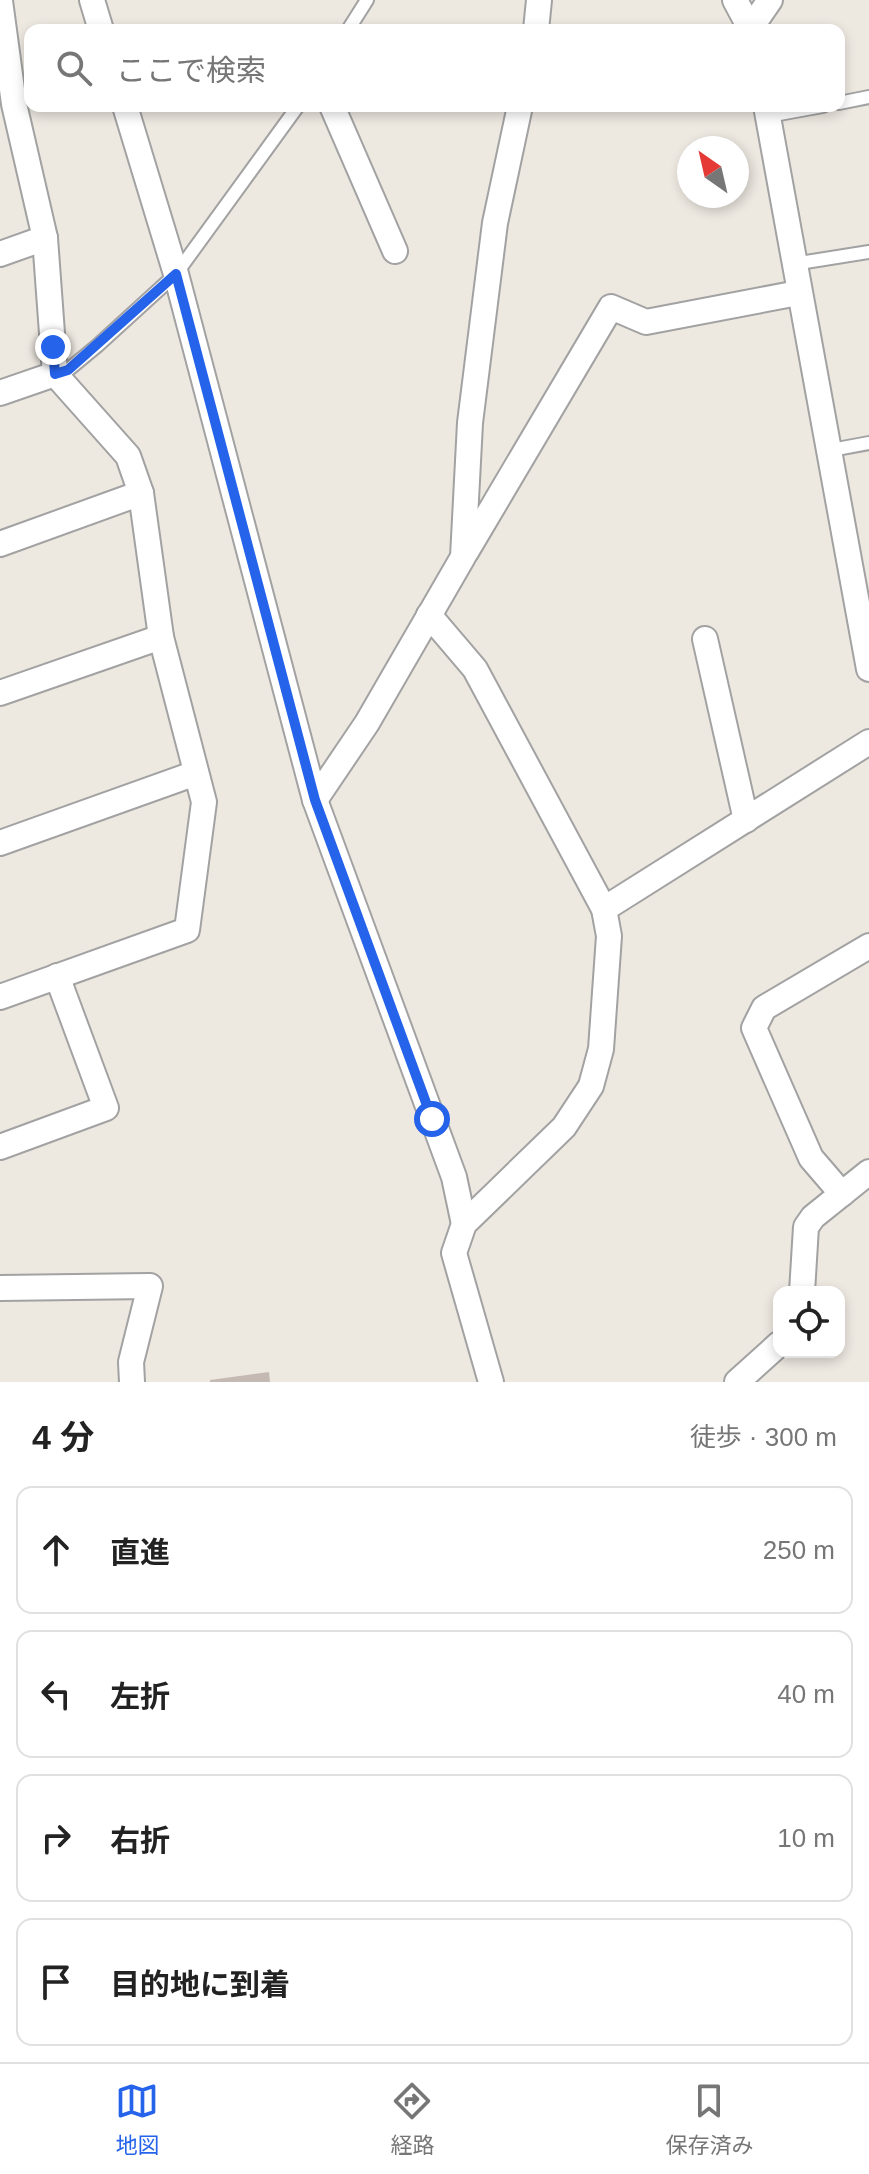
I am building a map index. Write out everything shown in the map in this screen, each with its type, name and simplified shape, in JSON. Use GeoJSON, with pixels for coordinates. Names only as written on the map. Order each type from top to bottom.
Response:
{"type":"FeatureCollection","features":[{"type":"Feature","properties":{"kind":"street"},"geometry":{"type":"LineString","coordinates":[[92,0],[99,24]]}},
{"type":"Feature","properties":{"kind":"street"},"geometry":{"type":"LineString","coordinates":[[537,24],[539,0]]}},
{"type":"Feature","properties":{"kind":"street"},"geometry":{"type":"LineString","coordinates":[[735,0],[747,24]]}},
{"type":"Feature","properties":{"kind":"street"},"geometry":{"type":"LineString","coordinates":[[754,24],[770,0]]}},
{"type":"Feature","properties":{"kind":"street"},"geometry":{"type":"LineString","coordinates":[[0,1],[7,106],[45,238],[55,374],[128,456],[141,493],[161,637],[204,802],[187,930],[0,997]]}},
{"type":"Feature","properties":{"kind":"street"},"geometry":{"type":"LineString","coordinates":[[127,112],[176,274],[315,800],[454,1177],[464,1224]]}},
{"type":"Feature","properties":{"kind":"street"},"geometry":{"type":"LineString","coordinates":[[335,112],[395,251]]}},
{"type":"Feature","properties":{"kind":"street"},"geometry":{"type":"LineString","coordinates":[[463,557],[470,423],[495,223],[519,112]]}},
{"type":"Feature","properties":{"kind":"street"},"geometry":{"type":"LineString","coordinates":[[767,112],[826,451],[869,669]]}},
{"type":"Feature","properties":{"kind":"street"},"geometry":{"type":"LineString","coordinates":[[0,254],[45,238]]}},
{"type":"Feature","properties":{"kind":"street"},"geometry":{"type":"LineString","coordinates":[[315,800],[367,723],[611,307],[646,322],[798,293]]}},
{"type":"Feature","properties":{"kind":"street"},"geometry":{"type":"LineString","coordinates":[[0,393],[55,374]]}},
{"type":"Feature","properties":{"kind":"street"},"geometry":{"type":"LineString","coordinates":[[0,544],[141,493]]}},
{"type":"Feature","properties":{"kind":"street"},"geometry":{"type":"LineString","coordinates":[[429,615],[475,669],[604,909],[608,950],[601,1049],[591,1086],[564,1127],[464,1224],[454,1253],[491,1382]]}},
{"type":"Feature","properties":{"kind":"street"},"geometry":{"type":"LineString","coordinates":[[0,693],[161,637]]}},
{"type":"Feature","properties":{"kind":"street"},"geometry":{"type":"LineString","coordinates":[[705,639],[746,820]]}},
{"type":"Feature","properties":{"kind":"street"},"geometry":{"type":"LineString","coordinates":[[604,909],[866,749]]}},
{"type":"Feature","properties":{"kind":"street"},"geometry":{"type":"LineString","coordinates":[[0,843],[196,773]]}},
{"type":"Feature","properties":{"kind":"street"},"geometry":{"type":"LineString","coordinates":[[842,1194],[811,1158],[754,1028],[764,1008],[869,946]]}},
{"type":"Feature","properties":{"kind":"street"},"geometry":{"type":"LineString","coordinates":[[0,1147],[106,1108],[57,976]]}},
{"type":"Feature","properties":{"kind":"street"},"geometry":{"type":"LineString","coordinates":[[802,1286],[806,1227],[813,1217],[869,1172]]}},
{"type":"Feature","properties":{"kind":"street"},"geometry":{"type":"LineString","coordinates":[[0,1288],[150,1286],[131,1362],[132,1382]]}},
{"type":"Feature","properties":{"kind":"street"},"geometry":{"type":"LineString","coordinates":[[737,1382],[773,1349]]}},
{"type":"Feature","properties":{"kind":"lane"},"geometry":{"type":"LineString","coordinates":[[352,24],[367,0]]}},
{"type":"Feature","properties":{"kind":"lane"},"geometry":{"type":"LineString","coordinates":[[845,102],[869,97]]}},
{"type":"Feature","properties":{"kind":"lane"},"geometry":{"type":"LineString","coordinates":[[55,374],[78,362],[176,274],[294,112]]}},
{"type":"Feature","properties":{"kind":"lane"},"geometry":{"type":"LineString","coordinates":[[793,264],[869,252]]}},
{"type":"Feature","properties":{"kind":"lane"},"geometry":{"type":"LineString","coordinates":[[826,451],[869,443]]}},
{"type":"Feature","properties":{"kind":"building"},"geometry":{"type":"Polygon","coordinates":[[[269,1372],[270,1382],[210,1382],[210,1380],[269,1372]]]}},
{"type":"Feature","properties":{"kind":"route"},"geometry":{"type":"LineString","coordinates":[[53,347],[55,374],[68,370],[176,274],[315,800],[432,1119]]}}]}
